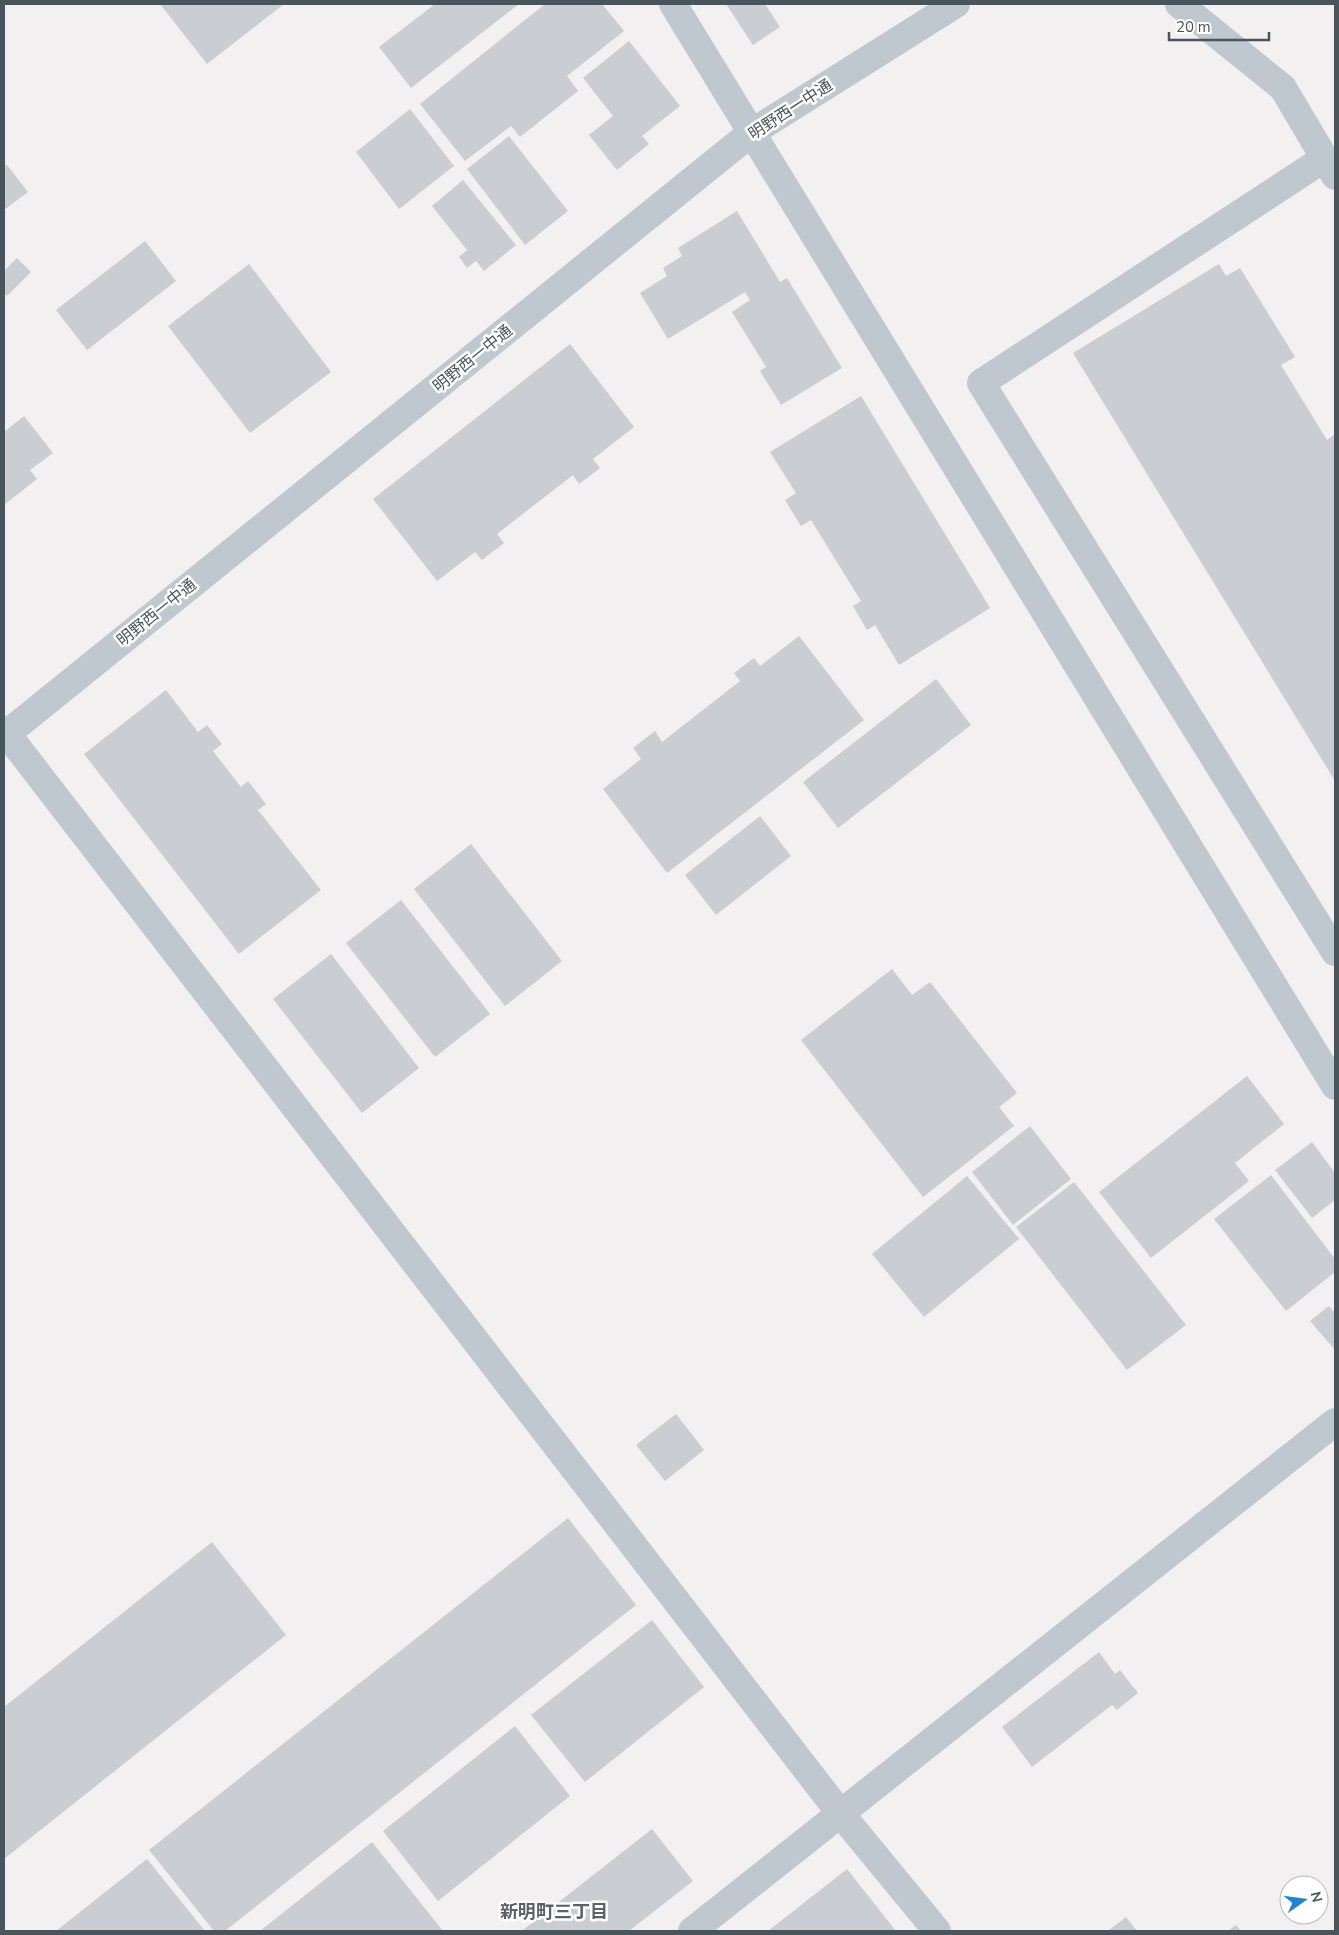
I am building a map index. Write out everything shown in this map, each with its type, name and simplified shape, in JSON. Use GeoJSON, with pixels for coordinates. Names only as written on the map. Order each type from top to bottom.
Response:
{"type":"FeatureCollection","features":[{"type":"Feature","properties":{"kind":"street"},"geometry":{"type":"LineString","coordinates":[[672,4],[1335,1086]]}},
{"type":"Feature","properties":{"kind":"street","name":"明野西一中通"},"geometry":{"type":"LineString","coordinates":[[5,733],[751,132],[956,4]]}},
{"type":"Feature","properties":{"kind":"street"},"geometry":{"type":"LineString","coordinates":[[1179,4],[1283,88],[1330,167],[981,383],[1335,952]]}},
{"type":"Feature","properties":{"kind":"street"},"geometry":{"type":"LineString","coordinates":[[5,733],[840,1813],[936,1931]]}},
{"type":"Feature","properties":{"kind":"street"},"geometry":{"type":"LineString","coordinates":[[692,1931],[1335,1422]]}},
{"type":"Feature","properties":{"kind":"building"},"geometry":{"type":"Polygon","coordinates":[[[160,4],[284,4],[207,64],[160,4]]]}},
{"type":"Feature","properties":{"kind":"building"},"geometry":{"type":"Polygon","coordinates":[[[435,4],[519,4],[411,88],[379,47],[435,4]]]}},
{"type":"Feature","properties":{"kind":"building"},"geometry":{"type":"Polygon","coordinates":[[[545,4],[602,4],[624,31],[567,76],[578,91],[520,137],[511,126],[465,161],[420,104],[545,4]]]}},
{"type":"Feature","properties":{"kind":"building"},"geometry":{"type":"Polygon","coordinates":[[[726,4],[765,4],[780,27],[753,45],[726,4]]]}},
{"type":"Feature","properties":{"kind":"building"},"geometry":{"type":"Polygon","coordinates":[[[629,41],[680,106],[642,136],[649,144],[617,170],[589,135],[613,116],[583,78],[629,41]]]}},
{"type":"Feature","properties":{"kind":"building"},"geometry":{"type":"Polygon","coordinates":[[[410,109],[454,166],[399,209],[356,152],[410,109]]]}},
{"type":"Feature","properties":{"kind":"building"},"geometry":{"type":"Polygon","coordinates":[[[509,136],[568,211],[525,245],[467,169],[509,136]]]}},
{"type":"Feature","properties":{"kind":"building"},"geometry":{"type":"Polygon","coordinates":[[[7,165],[28,192],[4,210],[4,167],[7,165]]]}},
{"type":"Feature","properties":{"kind":"building"},"geometry":{"type":"Polygon","coordinates":[[[463,180],[516,245],[484,271],[476,261],[467,268],[459,257],[467,250],[432,206],[463,180]]]}},
{"type":"Feature","properties":{"kind":"building"},"geometry":{"type":"Polygon","coordinates":[[[737,211],[780,282],[787,278],[842,368],[781,405],[760,371],[766,367],[732,312],[750,300],[745,292],[668,339],[640,293],[667,276],[663,268],[682,256],[678,248],[737,211]]]}},
{"type":"Feature","properties":{"kind":"building"},"geometry":{"type":"Polygon","coordinates":[[[145,241],[176,281],[87,350],[56,310],[145,241]]]}},
{"type":"Feature","properties":{"kind":"building"},"geometry":{"type":"Polygon","coordinates":[[[17,258],[31,272],[7,296],[4,293],[4,271],[17,258]]]}},
{"type":"Feature","properties":{"kind":"building"},"geometry":{"type":"Polygon","coordinates":[[[249,264],[331,372],[250,433],[168,326],[249,264]]]}},
{"type":"Feature","properties":{"kind":"building"},"geometry":{"type":"Polygon","coordinates":[[[1219,264],[1226,276],[1240,268],[1295,357],[1281,365],[1327,440],[1335,434],[1335,781],[1073,353],[1219,264]]]}},
{"type":"Feature","properties":{"kind":"building"},"geometry":{"type":"Polygon","coordinates":[[[570,344],[634,427],[593,459],[600,468],[579,484],[573,475],[497,534],[504,543],[482,560],[475,552],[437,581],[373,499],[570,344]]]}},
{"type":"Feature","properties":{"kind":"building"},"geometry":{"type":"Polygon","coordinates":[[[861,396],[990,608],[899,665],[875,625],[867,630],[853,606],[861,601],[811,520],[801,526],[785,500],[796,493],[770,452],[861,396]]]}},
{"type":"Feature","properties":{"kind":"building"},"geometry":{"type":"Polygon","coordinates":[[[24,416],[53,453],[30,470],[37,479],[4,505],[4,432],[24,416]]]}},
{"type":"Feature","properties":{"kind":"building"},"geometry":{"type":"Polygon","coordinates":[[[799,636],[864,720],[667,873],[603,789],[641,759],[633,748],[655,731],[662,742],[740,681],[734,673],[754,658],[760,666],[799,636]]]}},
{"type":"Feature","properties":{"kind":"building"},"geometry":{"type":"Polygon","coordinates":[[[936,679],[971,725],[838,828],[803,782],[936,679]]]}},
{"type":"Feature","properties":{"kind":"building"},"geometry":{"type":"Polygon","coordinates":[[[166,690],[198,732],[207,725],[222,744],[213,751],[241,787],[248,781],[266,804],[258,810],[321,890],[239,954],[84,754],[166,690]]]}},
{"type":"Feature","properties":{"kind":"building"},"geometry":{"type":"Polygon","coordinates":[[[760,816],[791,856],[716,915],[685,875],[760,816]]]}},
{"type":"Feature","properties":{"kind":"building"},"geometry":{"type":"Polygon","coordinates":[[[471,844],[562,961],[505,1006],[414,889],[471,844]]]}},
{"type":"Feature","properties":{"kind":"building"},"geometry":{"type":"Polygon","coordinates":[[[401,900],[490,1014],[435,1057],[346,943],[401,900]]]}},
{"type":"Feature","properties":{"kind":"building"},"geometry":{"type":"Polygon","coordinates":[[[331,954],[419,1068],[362,1113],[273,999],[331,954]]]}},
{"type":"Feature","properties":{"kind":"building"},"geometry":{"type":"Polygon","coordinates":[[[892,969],[912,995],[930,982],[1017,1093],[999,1107],[1014,1126],[923,1197],[801,1040],[892,969]]]}},
{"type":"Feature","properties":{"kind":"building"},"geometry":{"type":"Polygon","coordinates":[[[1247,1076],[1284,1124],[1235,1163],[1249,1181],[1151,1258],[1099,1192],[1247,1076]]]}},
{"type":"Feature","properties":{"kind":"building"},"geometry":{"type":"Polygon","coordinates":[[[1030,1126],[1071,1179],[1013,1225],[972,1172],[1030,1126]]]}},
{"type":"Feature","properties":{"kind":"building"},"geometry":{"type":"Polygon","coordinates":[[[1312,1142],[1335,1173],[1335,1200],[1312,1218],[1275,1170],[1312,1142]]]}},
{"type":"Feature","properties":{"kind":"building"},"geometry":{"type":"Polygon","coordinates":[[[1271,1175],[1335,1259],[1335,1272],[1286,1311],[1214,1219],[1271,1175]]]}},
{"type":"Feature","properties":{"kind":"building"},"geometry":{"type":"Polygon","coordinates":[[[967,1176],[1019,1239],[924,1317],[872,1254],[967,1176]]]}},
{"type":"Feature","properties":{"kind":"building"},"geometry":{"type":"Polygon","coordinates":[[[1074,1182],[1186,1325],[1127,1370],[1016,1227],[1074,1182]]]}},
{"type":"Feature","properties":{"kind":"building"},"geometry":{"type":"Polygon","coordinates":[[[1329,1306],[1335,1313],[1335,1350],[1310,1321],[1329,1306]]]}},
{"type":"Feature","properties":{"kind":"building"},"geometry":{"type":"Polygon","coordinates":[[[676,1414],[704,1450],[665,1481],[636,1445],[676,1414]]]}},
{"type":"Feature","properties":{"kind":"building"},"geometry":{"type":"Polygon","coordinates":[[[568,1518],[636,1605],[225,1931],[214,1931],[149,1850],[568,1518]]]}},
{"type":"Feature","properties":{"kind":"building"},"geometry":{"type":"Polygon","coordinates":[[[212,1542],[286,1635],[4,1859],[4,1707],[212,1542]]]}},
{"type":"Feature","properties":{"kind":"building"},"geometry":{"type":"Polygon","coordinates":[[[652,1620],[704,1687],[585,1782],[531,1715],[652,1620]]]}},
{"type":"Feature","properties":{"kind":"building"},"geometry":{"type":"Polygon","coordinates":[[[1099,1652],[1115,1674],[1120,1670],[1138,1693],[1117,1710],[1112,1705],[1032,1767],[1002,1727],[1099,1652]]]}},
{"type":"Feature","properties":{"kind":"building"},"geometry":{"type":"Polygon","coordinates":[[[515,1726],[570,1796],[438,1901],[383,1831],[515,1726]]]}},
{"type":"Feature","properties":{"kind":"building"},"geometry":{"type":"Polygon","coordinates":[[[652,1829],[693,1881],[629,1931],[523,1930],[652,1829]]]}},
{"type":"Feature","properties":{"kind":"building"},"geometry":{"type":"Polygon","coordinates":[[[372,1842],[443,1931],[260,1931],[372,1842]]]}},
{"type":"Feature","properties":{"kind":"building"},"geometry":{"type":"Polygon","coordinates":[[[147,1859],[205,1931],[56,1931],[147,1859]]]}},
{"type":"Feature","properties":{"kind":"building"},"geometry":{"type":"Polygon","coordinates":[[[847,1869],[896,1931],[768,1931],[847,1869]]]}},
{"type":"Feature","properties":{"kind":"building"},"geometry":{"type":"Polygon","coordinates":[[[1126,1917],[1137,1931],[1108,1931],[1126,1917]]]}},
{"type":"Feature","properties":{"kind":"building"},"geometry":{"type":"Polygon","coordinates":[[[1236,1925],[1241,1931],[1228,1931],[1236,1925]]]}},
{"type":"Feature","properties":{"kind":"district","name":"新明町三丁目"},"geometry":{"type":"Point","coordinates":[554,1912]}}]}
